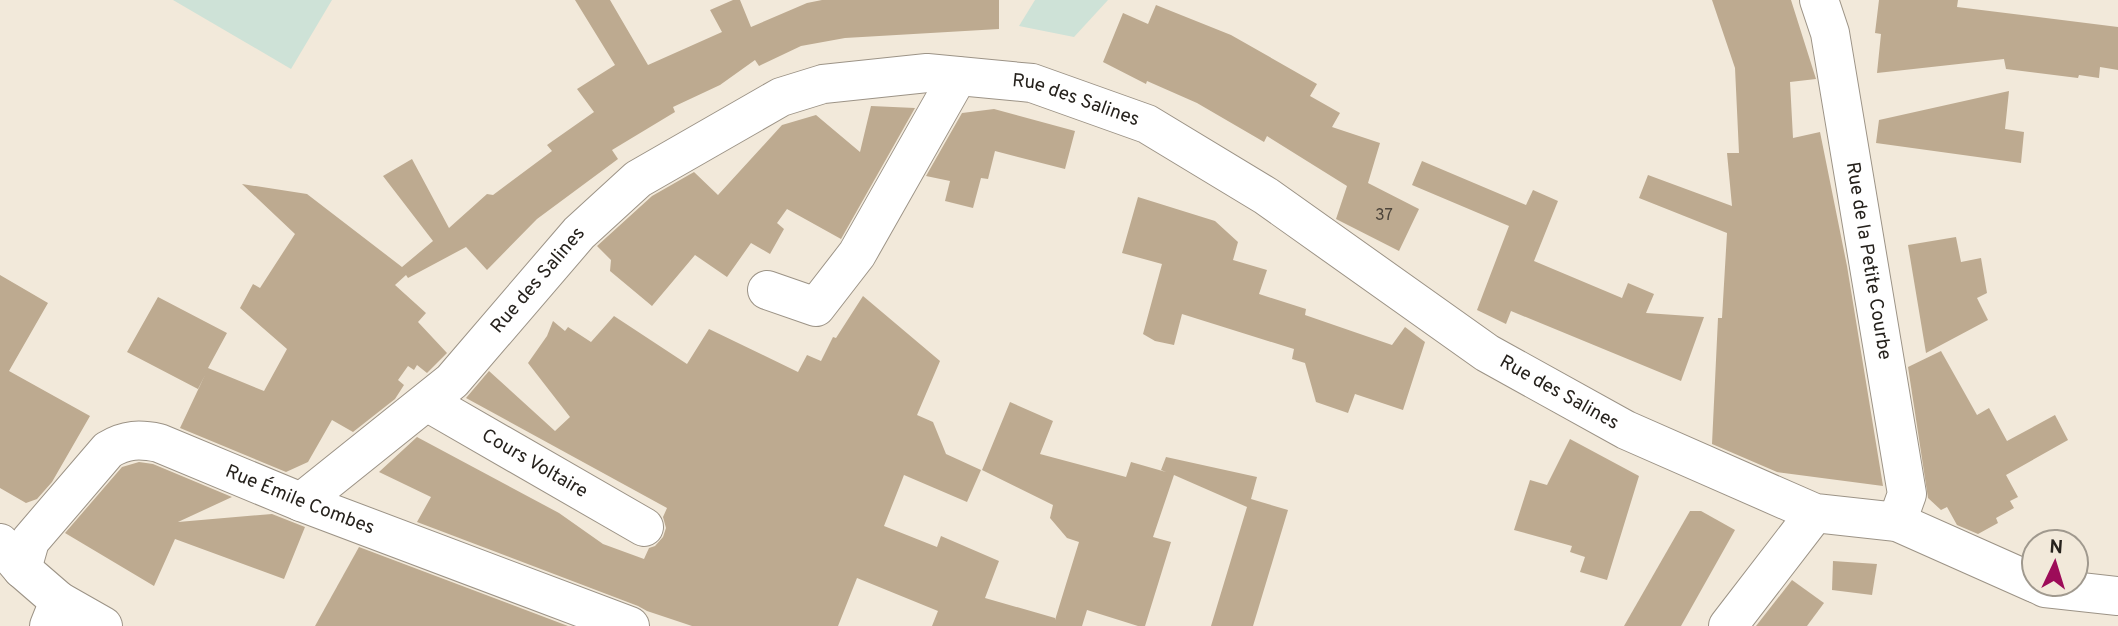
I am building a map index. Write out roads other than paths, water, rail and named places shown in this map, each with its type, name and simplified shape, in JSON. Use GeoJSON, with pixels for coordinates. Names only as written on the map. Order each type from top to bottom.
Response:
{"type":"FeatureCollection","features":[{"type":"Feature","properties":{"kind":"street","name":"Rue de la Petite Courbe"},"geometry":{"type":"LineString","coordinates":[[1819,0],[1830,33],[1907,494],[1897,522]]}},
{"type":"Feature","properties":{"kind":"street","name":"Rue des Salines"},"geometry":{"type":"LineString","coordinates":[[301,502],[452,381],[579,233],[638,179],[781,97],[822,84],[927,73],[1032,83],[1147,124],[1266,197],[1487,353],[1626,430],[1815,513],[1897,522],[2020,576]]}},
{"type":"Feature","properties":{"kind":"street"},"geometry":{"type":"LineString","coordinates":[[767,290],[816,307],[857,254],[958,76]]}},
{"type":"Feature","properties":{"kind":"street","name":"Cours Voltaire"},"geometry":{"type":"LineString","coordinates":[[427,402],[643,527]]}},
{"type":"Feature","properties":{"kind":"street","name":"Rue Émile Combes"},"geometry":{"type":"LineString","coordinates":[[7,558],[30,541],[108,450],[118,444],[138,439],[159,443],[301,502],[630,626]]}},
{"type":"Feature","properties":{"kind":"street"},"geometry":{"type":"LineString","coordinates":[[1728,626],[1815,513]]}},
{"type":"Feature","properties":{"kind":"street"},"geometry":{"type":"LineString","coordinates":[[7,558],[54,614],[103,626]]}},
{"type":"Feature","properties":{"kind":"street","name":"Rue des Salines"},"geometry":{"type":"LineString","coordinates":[[2090,593],[2118,596]]}}]}
